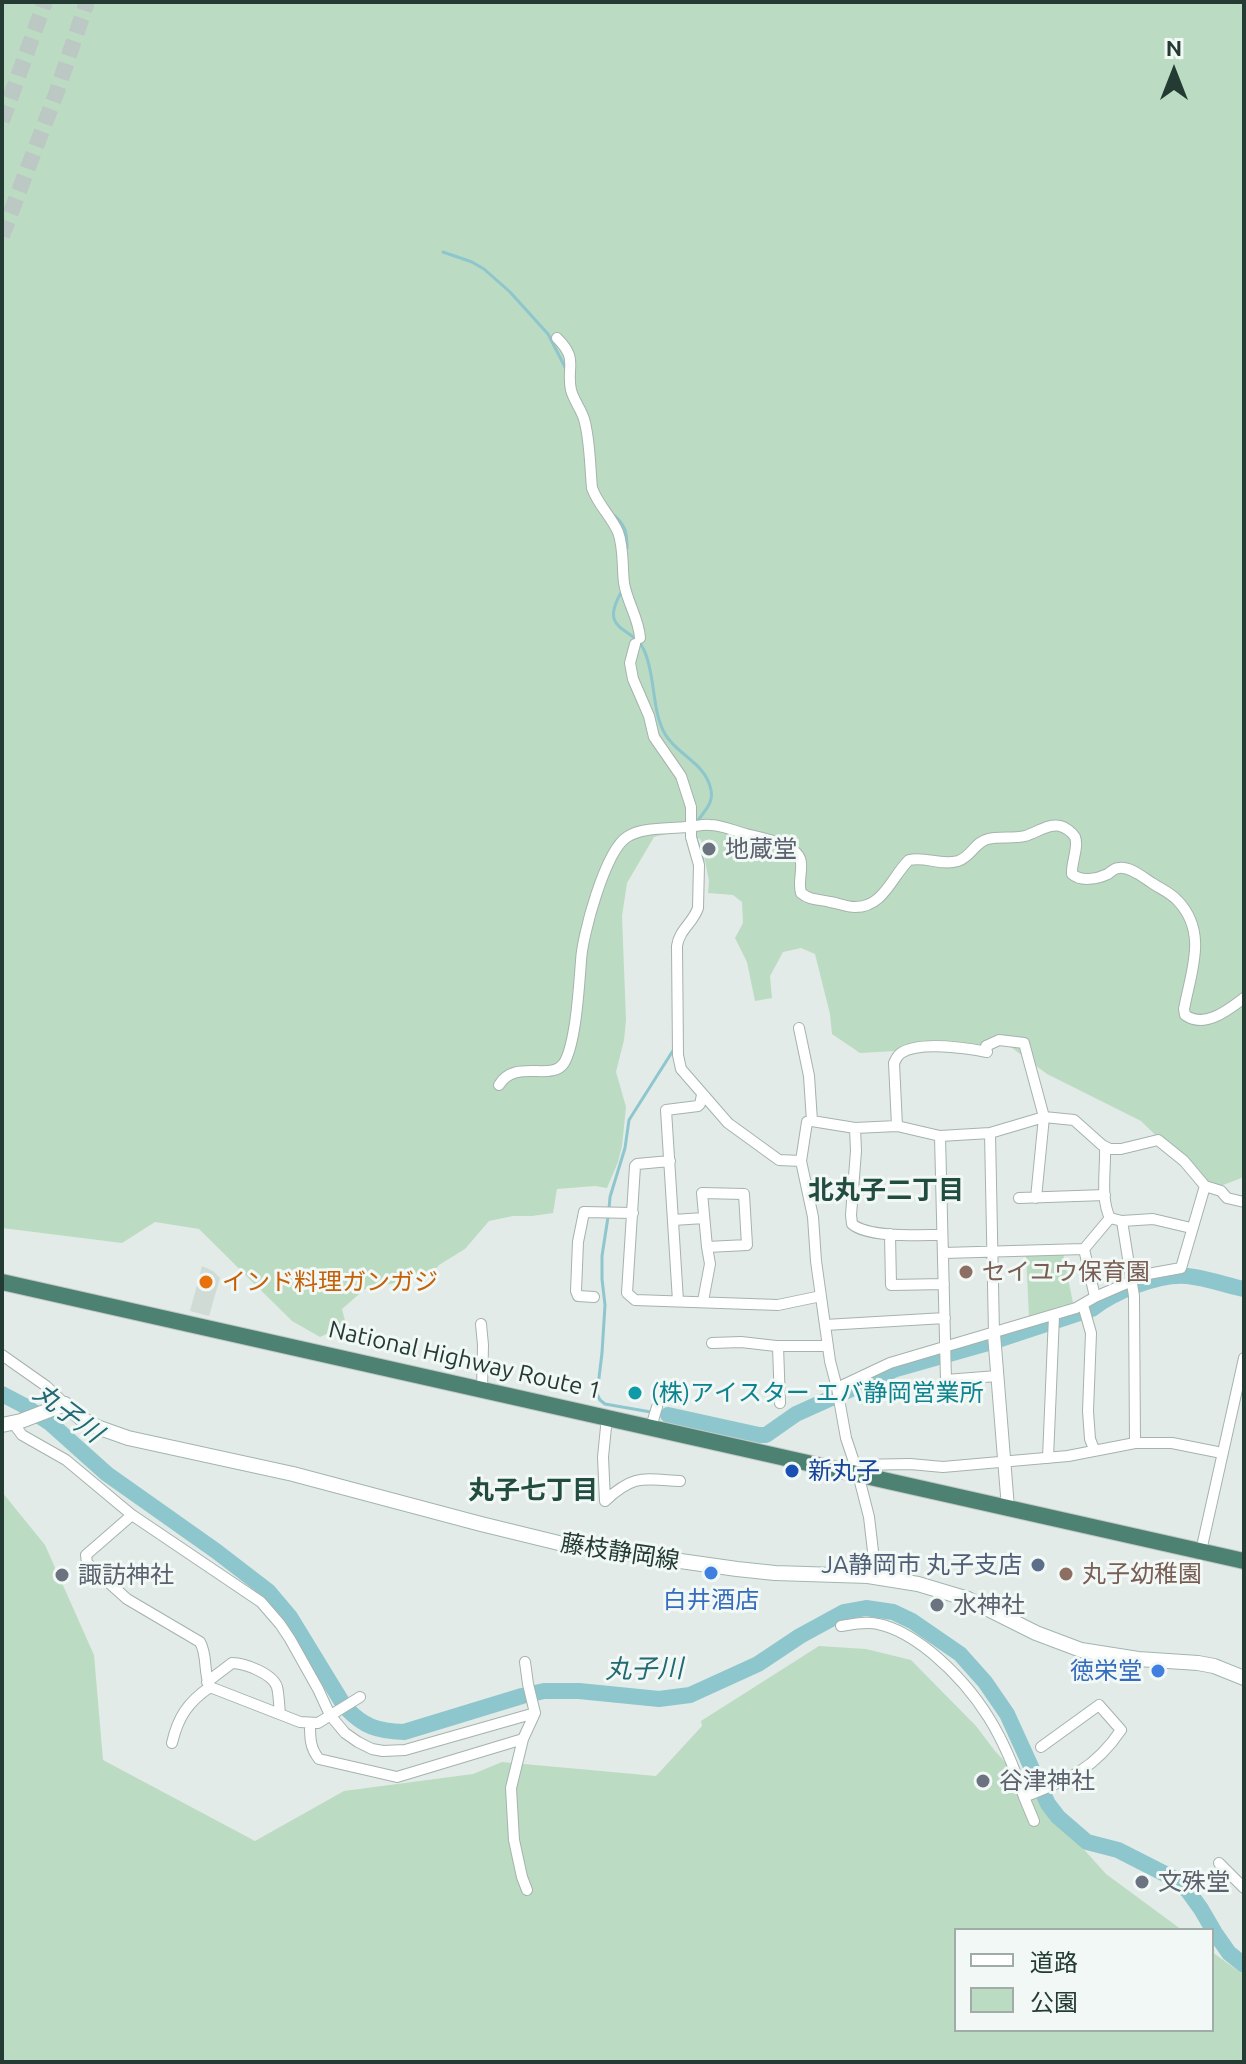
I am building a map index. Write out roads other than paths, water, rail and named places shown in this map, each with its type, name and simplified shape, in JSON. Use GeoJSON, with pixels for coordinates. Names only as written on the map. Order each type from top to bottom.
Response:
{"type":"FeatureCollection","features":[{"type":"Feature","properties":{"kind":"highway","name":"National Highway Route 1"},"geometry":{"type":"LineString","coordinates":[[2,1282],[607,1417],[654,1417],[1008,1508],[1244,1561]]}},
{"type":"Feature","properties":{"kind":"main road"},"geometry":{"type":"LineString","coordinates":[[12,1423],[58,1407]]}},
{"type":"Feature","properties":{"kind":"main road","name":"藤枝静岡線"},"geometry":{"type":"LineString","coordinates":[[58,1407],[111,1433],[293,1474],[567,1545],[750,1570],[876,1577],[918,1584],[953,1593],[1036,1633],[1081,1650],[1206,1664],[1244,1678]]}},
{"type":"Feature","properties":{"kind":"street"},"geometry":{"type":"LineString","coordinates":[[557,338],[568,350],[571,362],[570,383],[584,419],[592,488],[620,537],[627,598],[640,630],[630,663],[633,679],[649,716],[654,737],[681,776],[692,814],[690,827],[698,858],[699,898],[696,914],[681,931],[677,946],[678,1055],[681,1069],[728,1123],[779,1160],[801,1161]]}},
{"type":"Feature","properties":{"kind":"street"},"geometry":{"type":"LineString","coordinates":[[499,1085],[503,1077],[515,1071],[552,1069],[564,1062],[577,1008],[584,939],[606,869],[620,843],[638,833],[709,824],[792,849],[801,860],[801,893],[813,900],[851,907],[861,907],[881,896],[909,860],[937,863],[959,861],[988,839],[1024,836],[1051,826],[1064,827],[1074,836],[1076,843],[1071,869],[1077,878],[1099,876],[1123,868],[1135,872],[1179,901],[1193,924],[1197,939],[1185,1015],[1194,1020],[1211,1018],[1244,998]]}},
{"type":"Feature","properties":{"kind":"street"},"geometry":{"type":"LineString","coordinates":[[799,1028],[809,1076],[812,1121]]}},
{"type":"Feature","properties":{"kind":"street"},"geometry":{"type":"LineString","coordinates":[[897,1126],[894,1063],[899,1054],[913,1048],[934,1047],[987,1052],[986,1046],[999,1040],[1024,1043],[1044,1117],[1036,1198]]}},
{"type":"Feature","properties":{"kind":"street"},"geometry":{"type":"LineString","coordinates":[[678,1301],[666,1110],[698,1106],[702,1095]]}},
{"type":"Feature","properties":{"kind":"street"},"geometry":{"type":"LineString","coordinates":[[876,1577],[869,1517],[846,1438],[828,1346],[813,1217],[801,1161],[807,1122],[855,1128],[897,1126],[940,1136],[990,1133],[1044,1117],[1074,1120],[1110,1149],[1158,1140],[1184,1161],[1205,1186],[1221,1191],[1227,1198],[1244,1202]]}},
{"type":"Feature","properties":{"kind":"street"},"geometry":{"type":"LineString","coordinates":[[855,1128],[851,1220],[855,1227],[890,1234],[942,1235]]}},
{"type":"Feature","properties":{"kind":"street"},"geometry":{"type":"LineString","coordinates":[[990,1133],[994,1334],[1008,1508]]}},
{"type":"Feature","properties":{"kind":"street"},"geometry":{"type":"LineString","coordinates":[[940,1136],[946,1380],[997,1376]]}},
{"type":"Feature","properties":{"kind":"street"},"geometry":{"type":"LineString","coordinates":[[1105,1147],[1105,1195],[1110,1218],[1122,1221],[1145,1218],[1191,1228]]}},
{"type":"Feature","properties":{"kind":"street"},"geometry":{"type":"LineString","coordinates":[[670,1161],[635,1166],[627,1293],[635,1300],[703,1301],[732,1305],[778,1305],[821,1296]]}},
{"type":"Feature","properties":{"kind":"street"},"geometry":{"type":"LineString","coordinates":[[838,1393],[890,1363],[946,1352],[1054,1316],[1085,1311],[1095,1297],[1133,1286],[1148,1274],[1181,1268],[1205,1186]]}},
{"type":"Feature","properties":{"kind":"street"},"geometry":{"type":"LineString","coordinates":[[703,1301],[710,1264],[707,1247],[702,1193],[744,1194],[747,1245],[707,1247]]}},
{"type":"Feature","properties":{"kind":"street"},"geometry":{"type":"LineString","coordinates":[[1019,1198],[1105,1195]]}},
{"type":"Feature","properties":{"kind":"street"},"geometry":{"type":"LineString","coordinates":[[594,1297],[578,1296],[576,1291],[578,1242],[584,1212],[633,1213]]}},
{"type":"Feature","properties":{"kind":"street"},"geometry":{"type":"LineString","coordinates":[[673,1220],[704,1218]]}},
{"type":"Feature","properties":{"kind":"street"},"geometry":{"type":"LineString","coordinates":[[943,1253],[1084,1249],[1110,1218]]}},
{"type":"Feature","properties":{"kind":"street"},"geometry":{"type":"LineString","coordinates":[[1122,1221],[1133,1286],[1135,1443]]}},
{"type":"Feature","properties":{"kind":"street"},"geometry":{"type":"LineString","coordinates":[[890,1234],[891,1285],[944,1284]]}},
{"type":"Feature","properties":{"kind":"street"},"geometry":{"type":"LineString","coordinates":[[1084,1249],[1095,1297]]}},
{"type":"Feature","properties":{"kind":"street"},"geometry":{"type":"LineString","coordinates":[[1085,1311],[1091,1333],[1088,1411],[1094,1449]]}},
{"type":"Feature","properties":{"kind":"street"},"geometry":{"type":"LineString","coordinates":[[1048,1458],[1054,1316]]}},
{"type":"Feature","properties":{"kind":"street"},"geometry":{"type":"LineString","coordinates":[[825,1325],[945,1318]]}},
{"type":"Feature","properties":{"kind":"street"},"geometry":{"type":"LineString","coordinates":[[481,1324],[482,1389]]}},
{"type":"Feature","properties":{"kind":"street"},"geometry":{"type":"LineString","coordinates":[[712,1343],[828,1346]]}},
{"type":"Feature","properties":{"kind":"street"},"geometry":{"type":"LineString","coordinates":[[778,1346],[780,1403]]}},
{"type":"Feature","properties":{"kind":"street"},"geometry":{"type":"LineString","coordinates":[[2,1355],[46,1386],[58,1407]]}},
{"type":"Feature","properties":{"kind":"street"},"geometry":{"type":"LineString","coordinates":[[1201,1551],[1244,1358]]}},
{"type":"Feature","properties":{"kind":"street"},"geometry":{"type":"LineString","coordinates":[[607,1417],[603,1457],[605,1501],[621,1486],[641,1479],[680,1481]]}},
{"type":"Feature","properties":{"kind":"street"},"geometry":{"type":"LineString","coordinates":[[12,1423],[22,1435],[66,1460],[132,1515],[261,1602],[290,1639],[331,1715],[345,1733],[358,1742],[372,1749],[405,1750],[535,1712]]}},
{"type":"Feature","properties":{"kind":"street"},"geometry":{"type":"LineString","coordinates":[[856,1469],[910,1464],[943,1467],[1048,1458],[1135,1443],[1172,1443],[1222,1453]]}},
{"type":"Feature","properties":{"kind":"street"},"geometry":{"type":"LineString","coordinates":[[132,1515],[86,1555],[87,1563],[127,1599],[200,1642],[205,1651],[208,1685]]}},
{"type":"Feature","properties":{"kind":"street"},"geometry":{"type":"LineString","coordinates":[[841,1626],[876,1623],[893,1628],[922,1645],[966,1685],[996,1730],[1014,1766],[1034,1821]]}},
{"type":"Feature","properties":{"kind":"street"},"geometry":{"type":"LineString","coordinates":[[525,1662],[535,1712],[523,1739],[511,1788],[514,1840],[527,1890]]}},
{"type":"Feature","properties":{"kind":"street"},"geometry":{"type":"LineString","coordinates":[[172,1743],[176,1726],[190,1701],[232,1663],[245,1663],[273,1679],[280,1714]]}},
{"type":"Feature","properties":{"kind":"street"},"geometry":{"type":"LineString","coordinates":[[208,1685],[310,1724],[318,1723],[357,1699]]}},
{"type":"Feature","properties":{"kind":"street"},"geometry":{"type":"LineString","coordinates":[[1025,1797],[1090,1766],[1121,1730],[1099,1705],[1041,1747]]}},
{"type":"Feature","properties":{"kind":"street"},"geometry":{"type":"LineString","coordinates":[[310,1724],[310,1741],[319,1759],[397,1777],[523,1739]]}},
{"type":"Feature","properties":{"kind":"street"},"geometry":{"type":"LineString","coordinates":[[1219,1863],[1244,1888]]}},
{"type":"Feature","properties":{"kind":"waterway"},"geometry":{"type":"LineString","coordinates":[[443,252],[484,269],[510,292],[548,334],[566,369]]}},
{"type":"Feature","properties":{"kind":"waterway"},"geometry":{"type":"LineString","coordinates":[[615,516],[625,530],[627,548]]}},
{"type":"Feature","properties":{"kind":"waterway"},"geometry":{"type":"LineString","coordinates":[[622,591],[615,605],[615,622],[644,650],[665,734],[703,773],[711,790],[711,800],[697,822]]}},
{"type":"Feature","properties":{"kind":"waterway"},"geometry":{"type":"LineString","coordinates":[[696,838],[703,861]]}},
{"type":"Feature","properties":{"kind":"waterway"},"geometry":{"type":"LineString","coordinates":[[609,1209],[629,1120],[674,1049]]}},
{"type":"Feature","properties":{"kind":"waterway"},"geometry":{"type":"LineString","coordinates":[[608,1217],[602,1256],[605,1305],[597,1394],[605,1404],[668,1415]]}},
{"type":"Feature","properties":{"kind":"waterway"},"geometry":{"type":"LineString","coordinates":[[1001,1339],[1092,1309],[1124,1290],[1164,1278],[1194,1277],[1244,1289]]}},
{"type":"Feature","properties":{"kind":"waterway"},"geometry":{"type":"LineString","coordinates":[[668,1415],[766,1435],[796,1414],[896,1369],[988,1343]]}},
{"type":"Feature","properties":{"kind":"waterway","name":"丸子川"},"geometry":{"type":"LineString","coordinates":[[2,1394],[50,1423],[107,1474],[268,1591],[290,1617],[345,1707],[358,1719],[378,1729],[404,1732],[544,1691],[579,1691],[659,1699],[690,1695],[758,1664],[844,1612],[866,1608],[893,1612],[912,1621],[960,1654],[985,1682],[1007,1714],[1048,1804],[1058,1817],[1087,1842],[1118,1850],[1173,1878],[1188,1891],[1212,1928]]}},
{"type":"Feature","properties":{"kind":"waterway","name":"丸子川"},"geometry":{"type":"LineString","coordinates":[[1214,1931],[1229,1953],[1244,1965]]}},
{"type":"Feature","properties":{"kind":"tunnel"},"geometry":{"type":"LineString","coordinates":[[2,121],[45,2]]}},
{"type":"Feature","properties":{"kind":"tunnel"},"geometry":{"type":"LineString","coordinates":[[2,236],[87,2]]}},
{"type":"Feature","properties":{"kind":"place","name":"地蔵堂"},"geometry":{"type":"Point","coordinates":[709,849]}},
{"type":"Feature","properties":{"kind":"place","name":"セイユウ保育園"},"geometry":{"type":"Point","coordinates":[966,1272]}},
{"type":"Feature","properties":{"kind":"place","name":"インド料理ガンガジ"},"geometry":{"type":"Point","coordinates":[206,1282]}},
{"type":"Feature","properties":{"kind":"place","name":"(株)アイスター エバ静岡営業所"},"geometry":{"type":"Point","coordinates":[635,1393]}},
{"type":"Feature","properties":{"kind":"place","name":"新丸子"},"geometry":{"type":"Point","coordinates":[792,1471]}},
{"type":"Feature","properties":{"kind":"place","name":"JA静岡市 丸子支店"},"geometry":{"type":"Point","coordinates":[1038,1565]}},
{"type":"Feature","properties":{"kind":"place","name":"白井酒店"},"geometry":{"type":"Point","coordinates":[711,1573]}},
{"type":"Feature","properties":{"kind":"place","name":"丸子幼稚園"},"geometry":{"type":"Point","coordinates":[1066,1574]}},
{"type":"Feature","properties":{"kind":"place","name":"諏訪神社"},"geometry":{"type":"Point","coordinates":[62,1575]}},
{"type":"Feature","properties":{"kind":"place","name":"水神社"},"geometry":{"type":"Point","coordinates":[937,1605]}},
{"type":"Feature","properties":{"kind":"place","name":"徳栄堂"},"geometry":{"type":"Point","coordinates":[1158,1671]}},
{"type":"Feature","properties":{"kind":"place","name":"谷津神社"},"geometry":{"type":"Point","coordinates":[983,1781]}},
{"type":"Feature","properties":{"kind":"place","name":"文殊堂"},"geometry":{"type":"Point","coordinates":[1142,1882]}},
{"type":"Feature","properties":{"kind":"district","name":"北丸子二丁目"},"geometry":{"type":"Point","coordinates":[886,1190]}},
{"type":"Feature","properties":{"kind":"district","name":"丸子七丁目"},"geometry":{"type":"Point","coordinates":[533,1490]}}]}
